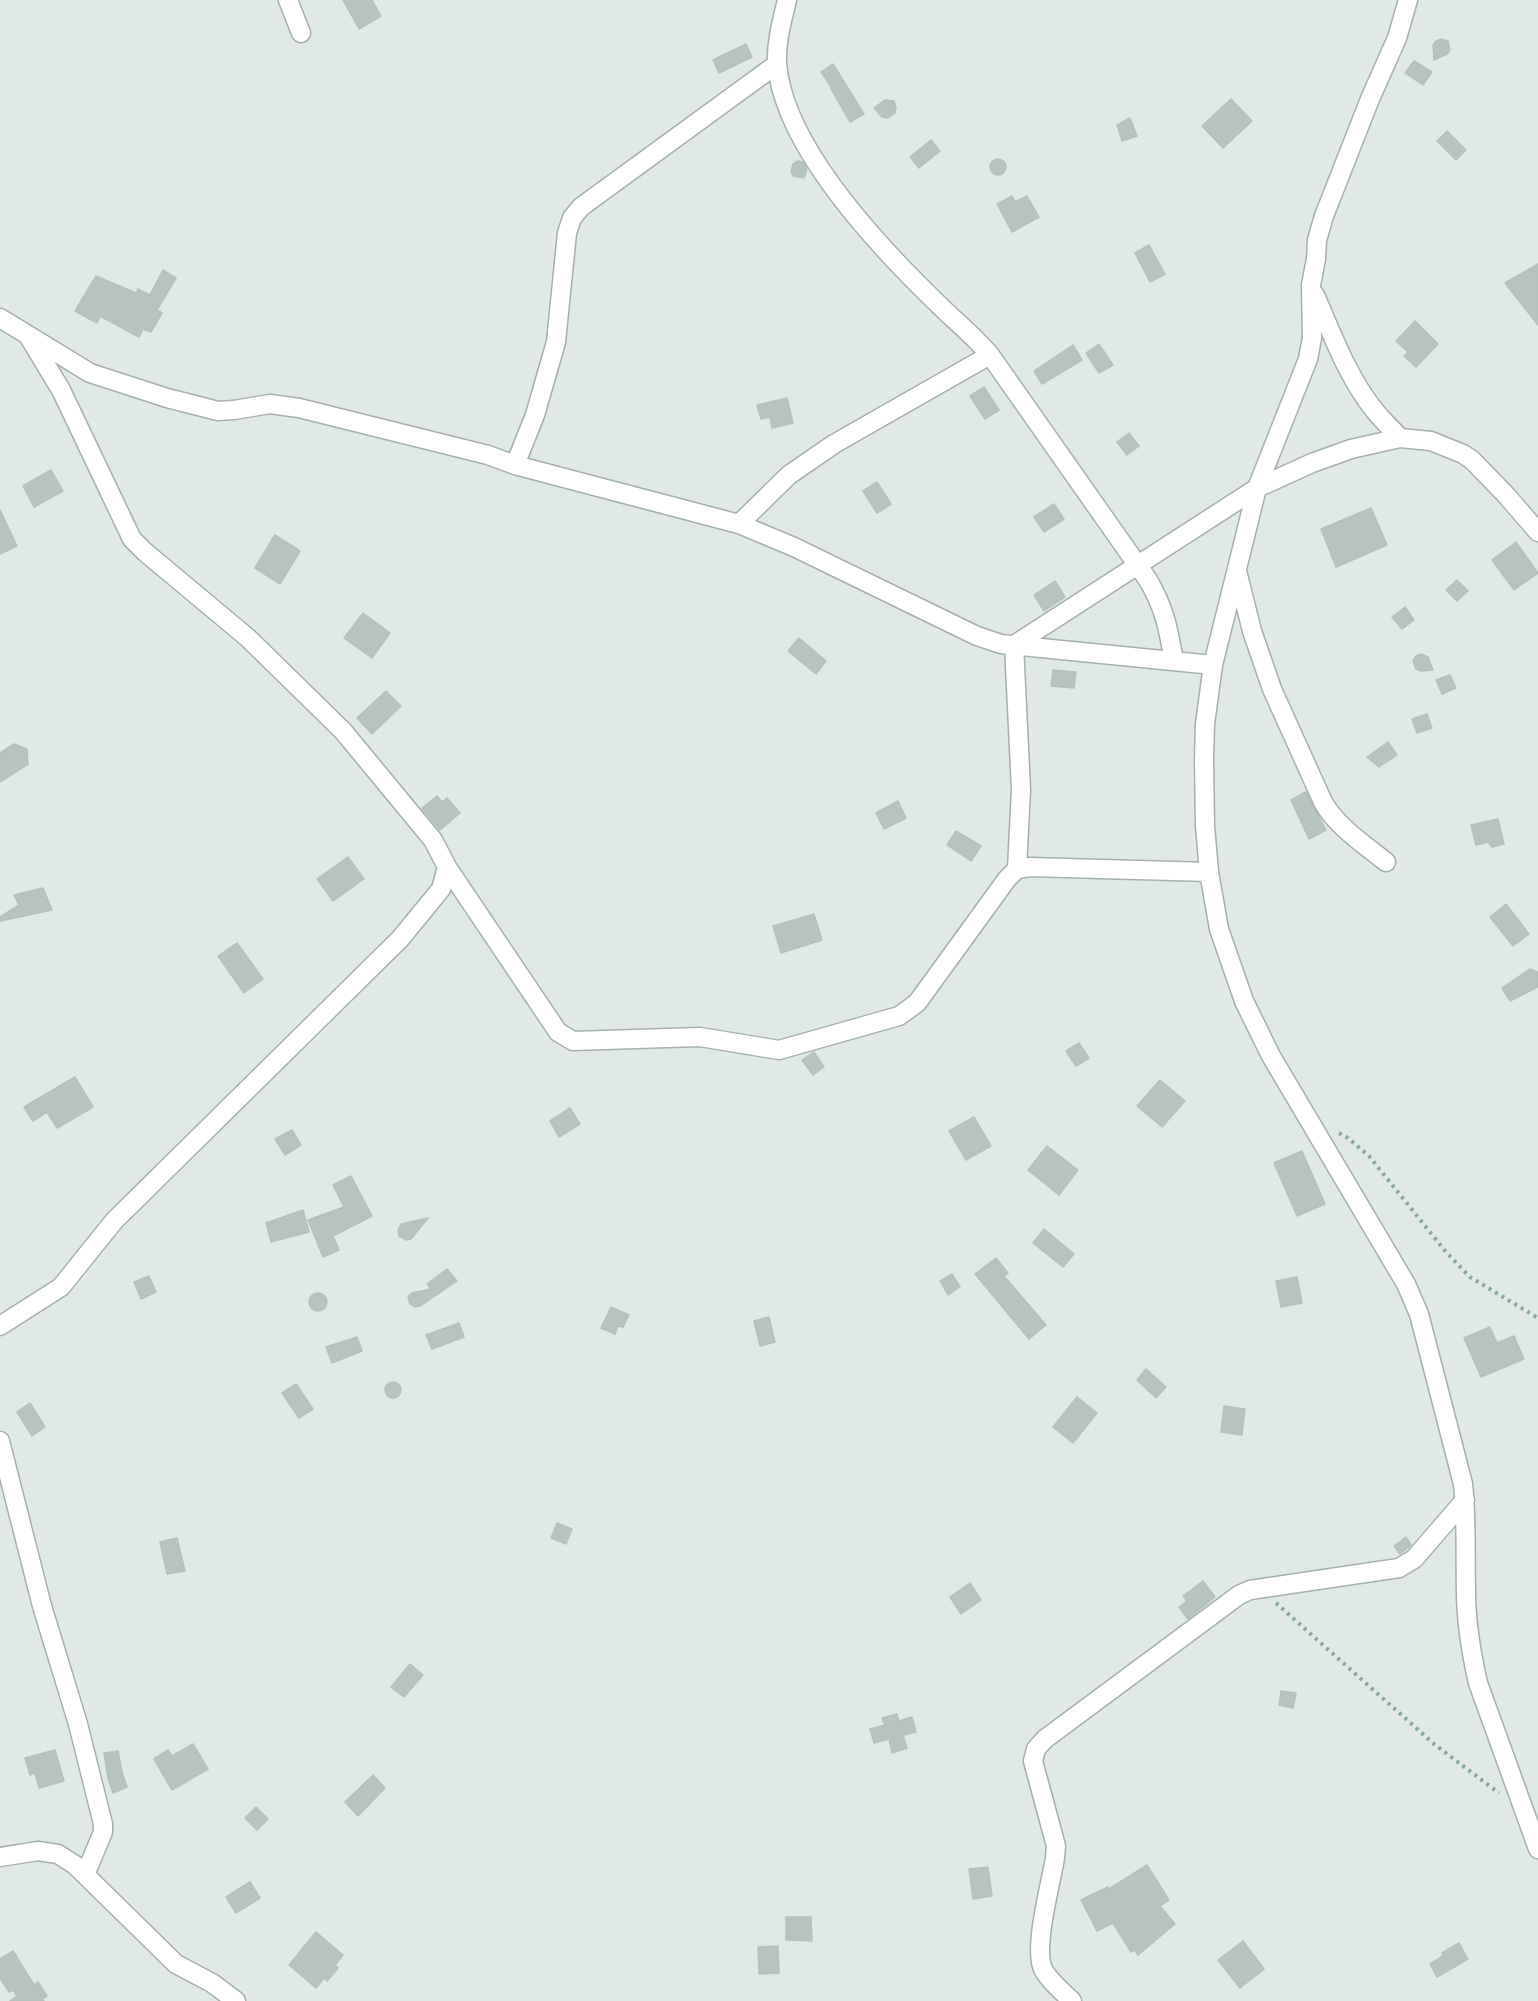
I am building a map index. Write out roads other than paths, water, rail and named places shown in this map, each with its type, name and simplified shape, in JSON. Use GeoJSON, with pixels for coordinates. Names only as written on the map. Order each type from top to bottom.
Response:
{"type":"FeatureCollection","features":[{"type":"Feature","properties":{"kind":"street"},"geometry":{"type":"LineString","coordinates":[[288,0],[301,33]]}},
{"type":"Feature","properties":{"kind":"street"},"geometry":{"type":"LineString","coordinates":[[787,0],[778,37],[777,64],[788,109],[801,137],[830,182],[868,231],[939,305],[975,337],[990,355],[1139,566],[1160,600],[1166,618],[1174,661]]}},
{"type":"Feature","properties":{"kind":"street"},"geometry":{"type":"LineString","coordinates":[[1408,0],[1397,38],[1370,99],[1324,216],[1317,240],[1311,285],[1312,338],[1308,358],[1257,488],[1236,569],[1213,665],[1205,724],[1205,826],[1209,872],[1219,929],[1248,1011],[1271,1056],[1413,1299],[1465,1500],[1468,1636],[1473,1661],[1478,1683],[1538,1849]]}},
{"type":"Feature","properties":{"kind":"street"},"geometry":{"type":"LineString","coordinates":[[515,465],[535,415],[556,342],[567,233],[572,218],[580,207],[777,64]]}},
{"type":"Feature","properties":{"kind":"street"},"geometry":{"type":"LineString","coordinates":[[1311,285],[1356,383],[1375,411],[1400,438]]}},
{"type":"Feature","properties":{"kind":"street"},"geometry":{"type":"LineString","coordinates":[[0,318],[90,373],[177,400],[225,411],[270,404],[299,408],[488,455],[515,465],[739,524],[794,547],[976,636],[1014,645],[1213,665]]}},
{"type":"Feature","properties":{"kind":"street"},"geometry":{"type":"LineString","coordinates":[[29,336],[61,390],[132,539],[248,638],[343,732],[433,840],[447,867],[558,1032],[567,1039],[573,1041],[700,1037],[779,1050],[899,1016],[917,1003],[1007,879],[1017,869],[1030,867],[1209,872]]}},
{"type":"Feature","properties":{"kind":"street"},"geometry":{"type":"LineString","coordinates":[[739,524],[789,475],[834,444],[990,355]]}},
{"type":"Feature","properties":{"kind":"street"},"geometry":{"type":"LineString","coordinates":[[1014,645],[1257,488],[1312,463],[1351,449],[1400,438],[1431,441],[1472,460],[1538,532]]}},
{"type":"Feature","properties":{"kind":"street"},"geometry":{"type":"LineString","coordinates":[[1236,569],[1262,662],[1310,776],[1330,814],[1386,862]]}},
{"type":"Feature","properties":{"kind":"street"},"geometry":{"type":"LineString","coordinates":[[1014,645],[1021,790],[1017,869]]}},
{"type":"Feature","properties":{"kind":"street"},"geometry":{"type":"LineString","coordinates":[[0,1326],[61,1287],[114,1221],[400,939],[441,889],[447,867]]}},
{"type":"Feature","properties":{"kind":"street"},"geometry":{"type":"LineString","coordinates":[[0,1442],[42,1606],[78,1724],[103,1824],[103,1832],[85,1875]]}},
{"type":"Feature","properties":{"kind":"street"},"geometry":{"type":"LineString","coordinates":[[1072,2001],[1046,1974],[1040,1959],[1040,1944],[1056,1845],[1033,1761],[1036,1749],[1045,1739],[1239,1595],[1260,1589],[1399,1568],[1414,1559],[1465,1500]]}},
{"type":"Feature","properties":{"kind":"street"},"geometry":{"type":"LineString","coordinates":[[0,1857],[38,1851],[58,1854],[75,1865],[176,1964],[212,1983],[236,2001]]}}]}
